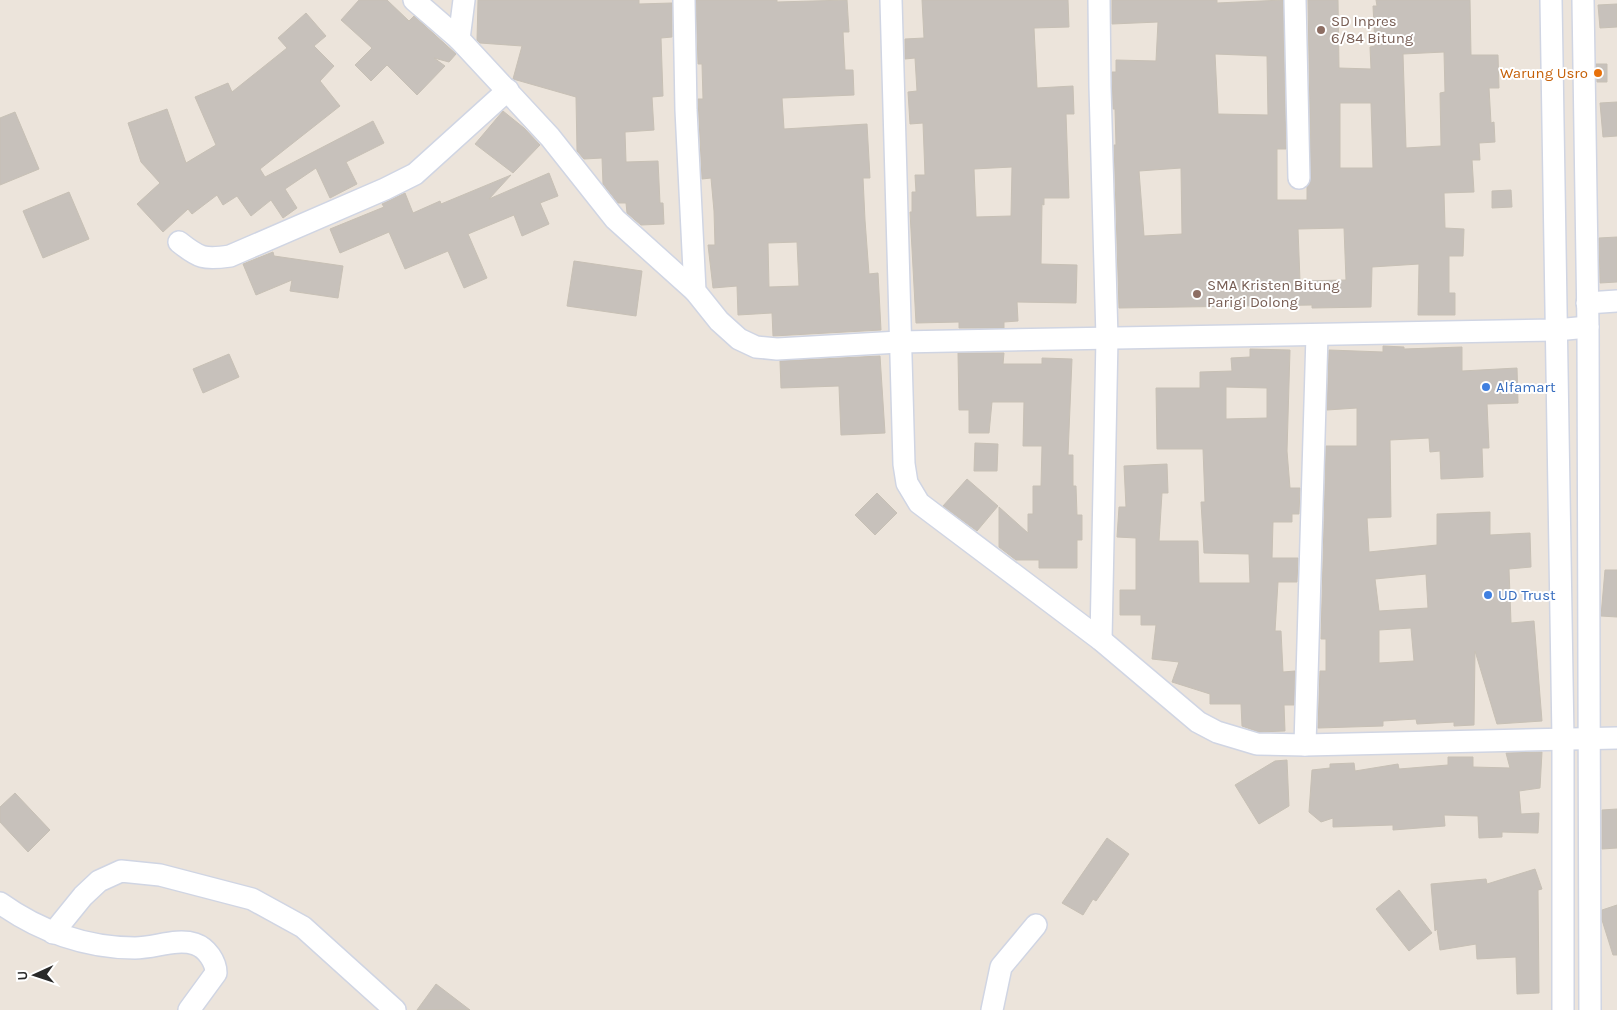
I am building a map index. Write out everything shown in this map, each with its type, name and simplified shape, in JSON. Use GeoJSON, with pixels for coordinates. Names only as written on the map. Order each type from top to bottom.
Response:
{"type":"FeatureCollection","features":[{"type":"Feature","properties":{"kind":"street"},"geometry":{"type":"LineString","coordinates":[[414,0],[459,38],[508,90],[550,137],[615,220],[695,291],[723,324],[739,339],[756,347],[777,349],[899,342],[1556,330],[1588,327]]}},
{"type":"Feature","properties":{"kind":"street"},"geometry":{"type":"LineString","coordinates":[[459,38],[464,0]]}},
{"type":"Feature","properties":{"kind":"street"},"geometry":{"type":"LineString","coordinates":[[684,0],[686,110],[695,291]]}},
{"type":"Feature","properties":{"kind":"street"},"geometry":{"type":"LineString","coordinates":[[891,0],[899,342],[904,464],[907,483],[913,496],[1101,640],[1198,722],[1217,732],[1257,744],[1305,745],[1617,738]]}},
{"type":"Feature","properties":{"kind":"street"},"geometry":{"type":"LineString","coordinates":[[1100,0],[1100,87],[1107,338],[1101,640]]}},
{"type":"Feature","properties":{"kind":"street"},"geometry":{"type":"LineString","coordinates":[[1295,0],[1299,178]]}},
{"type":"Feature","properties":{"kind":"street"},"geometry":{"type":"LineString","coordinates":[[1551,0],[1563,738],[1563,1010]]}},
{"type":"Feature","properties":{"kind":"street"},"geometry":{"type":"LineString","coordinates":[[1583,0],[1588,327],[1590,1010]]}},
{"type":"Feature","properties":{"kind":"street"},"geometry":{"type":"LineString","coordinates":[[179,242],[197,256],[212,259],[230,256],[397,184],[432,160],[508,90]]}},
{"type":"Feature","properties":{"kind":"street"},"geometry":{"type":"LineString","coordinates":[[1587,304],[1617,301]]}},
{"type":"Feature","properties":{"kind":"street"},"geometry":{"type":"LineString","coordinates":[[1305,745],[1317,335]]}},
{"type":"Feature","properties":{"kind":"street"},"geometry":{"type":"LineString","coordinates":[[54,933],[83,896],[99,881],[121,871],[160,875],[252,898],[303,927],[396,1010]]}},
{"type":"Feature","properties":{"kind":"street"},"geometry":{"type":"LineString","coordinates":[[0,903],[24,920],[54,933],[105,946],[136,948],[179,942],[197,944],[212,957],[216,966],[216,973],[189,1010]]}},
{"type":"Feature","properties":{"kind":"street"},"geometry":{"type":"LineString","coordinates":[[992,1010],[1001,967],[1036,925]]}},
{"type":"Feature","properties":{"kind":"building"},"geometry":{"type":"Polygon","coordinates":[[[359,0],[387,0],[409,21],[414,16],[456,54],[449,62],[434,58],[445,66],[417,95],[387,65],[371,81],[355,65],[372,48],[341,20],[359,0]]]}},
{"type":"Feature","properties":{"kind":"building"},"geometry":{"type":"Polygon","coordinates":[[[478,0],[639,0],[639,4],[672,3],[672,37],[661,38],[663,96],[652,97],[654,130],[625,132],[626,162],[658,161],[660,203],[663,203],[664,224],[641,225],[627,213],[626,203],[618,203],[603,184],[602,158],[584,159],[577,151],[576,97],[513,79],[522,46],[480,43],[477,40],[478,0]]]}},
{"type":"Feature","properties":{"kind":"building"},"geometry":{"type":"Polygon","coordinates":[[[696,0],[777,0],[777,2],[847,0],[849,32],[843,32],[845,70],[853,70],[854,95],[782,98],[784,129],[867,124],[870,178],[863,178],[865,220],[869,274],[878,273],[881,330],[773,336],[772,313],[738,315],[737,286],[713,288],[708,245],[715,245],[714,211],[711,178],[702,179],[698,99],[703,99],[702,64],[698,64],[696,0]],[[797,242],[768,243],[769,287],[799,286],[797,242]]]}},
{"type":"Feature","properties":{"kind":"building"},"geometry":{"type":"Polygon","coordinates":[[[922,0],[1068,0],[1069,27],[1034,28],[1037,88],[1073,86],[1074,114],[1066,114],[1069,198],[1044,198],[1044,205],[1042,204],[1041,264],[1077,265],[1076,303],[1017,302],[1018,321],[1004,322],[1004,328],[959,328],[959,322],[916,323],[910,212],[912,212],[912,192],[916,192],[915,175],[925,175],[923,123],[910,124],[908,92],[917,91],[915,58],[905,59],[905,39],[924,38],[922,0]],[[1012,167],[974,169],[976,217],[1011,216],[1012,167]]]}},
{"type":"Feature","properties":{"kind":"building"},"geometry":{"type":"Polygon","coordinates":[[[1112,0],[1217,0],[1217,3],[1283,0],[1286,149],[1277,149],[1277,200],[1307,200],[1307,187],[1311,178],[1308,0],[1338,0],[1339,68],[1371,69],[1370,47],[1375,46],[1373,6],[1377,6],[1376,0],[1470,0],[1471,55],[1498,55],[1499,88],[1489,88],[1491,123],[1494,122],[1495,142],[1479,143],[1480,160],[1472,160],[1474,192],[1444,193],[1445,228],[1464,229],[1463,256],[1449,256],[1449,293],[1455,293],[1455,315],[1418,315],[1419,264],[1372,267],[1371,307],[1312,308],[1312,305],[1119,308],[1114,145],[1116,145],[1115,109],[1113,109],[1112,72],[1116,72],[1116,60],[1156,61],[1158,22],[1112,24],[1112,0]],[[1444,52],[1403,54],[1406,148],[1441,146],[1440,93],[1445,92],[1444,52]],[[1215,54],[1218,114],[1268,115],[1267,56],[1215,54]],[[1340,103],[1340,168],[1373,168],[1371,103],[1340,103]],[[1181,168],[1139,171],[1144,236],[1182,234],[1181,168]],[[1344,228],[1298,229],[1300,281],[1346,280],[1344,228]]]}},
{"type":"Feature","properties":{"kind":"building"},"geometry":{"type":"Polygon","coordinates":[[[1617,4],[1617,27],[1600,28],[1598,5],[1617,4]]]}},
{"type":"Feature","properties":{"kind":"building"},"geometry":{"type":"Polygon","coordinates":[[[306,13],[326,36],[314,46],[334,66],[320,81],[340,106],[260,169],[265,177],[373,121],[384,143],[346,162],[357,184],[330,198],[316,168],[285,189],[297,208],[283,218],[271,200],[251,216],[237,196],[223,205],[217,195],[192,214],[188,209],[163,232],[137,204],[160,183],[141,162],[128,123],[167,109],[186,163],[216,145],[195,97],[228,83],[232,92],[287,48],[278,38],[306,13]]]}},
{"type":"Feature","properties":{"kind":"building"},"geometry":{"type":"Polygon","coordinates":[[[1596,64],[1607,64],[1607,82],[1597,82],[1596,64]]]}},
{"type":"Feature","properties":{"kind":"building"},"geometry":{"type":"Polygon","coordinates":[[[1617,102],[1617,136],[1603,137],[1600,103],[1617,102]]]}},
{"type":"Feature","properties":{"kind":"building"},"geometry":{"type":"Polygon","coordinates":[[[503,111],[524,128],[540,145],[513,173],[475,144],[503,111]]]}},
{"type":"Feature","properties":{"kind":"building"},"geometry":{"type":"Polygon","coordinates":[[[15,112],[39,169],[0,185],[0,118],[15,112]]]}},
{"type":"Feature","properties":{"kind":"building"},"geometry":{"type":"Polygon","coordinates":[[[549,173],[558,196],[540,203],[549,224],[522,236],[514,215],[468,234],[487,278],[464,288],[448,251],[405,269],[389,232],[340,253],[330,229],[384,207],[382,204],[405,193],[413,213],[440,201],[441,204],[511,175],[489,199],[549,173]]]}},
{"type":"Feature","properties":{"kind":"building"},"geometry":{"type":"Polygon","coordinates":[[[1511,190],[1512,207],[1492,208],[1492,191],[1511,190]]]}},
{"type":"Feature","properties":{"kind":"building"},"geometry":{"type":"Polygon","coordinates":[[[69,192],[89,239],[43,258],[23,211],[69,192]]]}},
{"type":"Feature","properties":{"kind":"building"},"geometry":{"type":"Polygon","coordinates":[[[1617,237],[1617,282],[1600,283],[1599,238],[1617,237]]]}},
{"type":"Feature","properties":{"kind":"building"},"geometry":{"type":"Polygon","coordinates":[[[273,252],[274,256],[343,266],[338,298],[290,291],[292,280],[256,295],[243,264],[273,252]]]}},
{"type":"Feature","properties":{"kind":"building"},"geometry":{"type":"Polygon","coordinates":[[[574,261],[642,271],[636,316],[567,306],[574,261]]]}},
{"type":"Feature","properties":{"kind":"building"},"geometry":{"type":"Polygon","coordinates":[[[1383,346],[1404,347],[1404,349],[1462,347],[1462,371],[1517,368],[1518,403],[1487,404],[1489,448],[1482,448],[1483,477],[1441,479],[1440,451],[1430,452],[1429,438],[1390,440],[1391,517],[1367,518],[1369,552],[1437,545],[1437,514],[1490,512],[1490,535],[1530,533],[1531,567],[1509,569],[1511,623],[1534,621],[1542,721],[1497,724],[1475,651],[1474,725],[1454,726],[1454,722],[1417,724],[1416,719],[1383,721],[1383,726],[1318,728],[1320,671],[1326,671],[1326,639],[1321,639],[1326,446],[1357,446],[1357,408],[1327,410],[1329,350],[1383,352],[1383,346]],[[1426,574],[1375,579],[1379,611],[1428,608],[1426,574]],[[1411,628],[1379,630],[1379,663],[1414,661],[1411,628]]]}},
{"type":"Feature","properties":{"kind":"building"},"geometry":{"type":"Polygon","coordinates":[[[1250,349],[1290,350],[1287,451],[1290,488],[1300,488],[1299,514],[1292,514],[1292,522],[1273,522],[1272,558],[1298,558],[1297,582],[1278,582],[1275,631],[1281,631],[1283,672],[1295,671],[1294,705],[1284,705],[1285,731],[1259,732],[1242,726],[1241,704],[1210,704],[1210,694],[1172,682],[1179,662],[1152,659],[1156,625],[1141,625],[1141,615],[1120,615],[1120,590],[1136,590],[1136,538],[1117,537],[1119,507],[1126,507],[1124,466],[1167,464],[1168,493],[1162,493],[1159,541],[1198,541],[1199,583],[1250,583],[1249,554],[1204,553],[1201,502],[1205,502],[1203,449],[1157,449],[1156,388],[1200,388],[1200,372],[1232,371],[1231,358],[1250,357],[1250,349]],[[1226,387],[1226,419],[1267,418],[1267,388],[1226,387]]]}},
{"type":"Feature","properties":{"kind":"building"},"geometry":{"type":"Polygon","coordinates":[[[958,353],[1004,353],[1003,364],[1042,364],[1042,358],[1072,359],[1068,455],[1073,455],[1073,486],[1076,486],[1077,515],[1082,515],[1082,540],[1077,540],[1077,568],[1039,568],[1039,560],[1016,560],[999,547],[999,507],[1028,533],[1028,514],[1033,514],[1033,486],[1041,486],[1042,446],[1023,446],[1024,402],[992,402],[989,433],[969,433],[969,410],[959,410],[958,353]]]}},
{"type":"Feature","properties":{"kind":"building"},"geometry":{"type":"Polygon","coordinates":[[[229,354],[239,377],[203,393],[193,369],[229,354]]]}},
{"type":"Feature","properties":{"kind":"building"},"geometry":{"type":"Polygon","coordinates":[[[880,356],[885,433],[841,435],[839,386],[781,388],[780,361],[880,356]]]}},
{"type":"Feature","properties":{"kind":"building"},"geometry":{"type":"Polygon","coordinates":[[[975,443],[998,444],[997,471],[974,471],[975,443]]]}},
{"type":"Feature","properties":{"kind":"building"},"geometry":{"type":"Polygon","coordinates":[[[967,479],[998,506],[977,531],[943,506],[967,479]]]}},
{"type":"Feature","properties":{"kind":"building"},"geometry":{"type":"Polygon","coordinates":[[[877,493],[897,513],[875,535],[855,515],[877,493]]]}},
{"type":"Feature","properties":{"kind":"building"},"geometry":{"type":"Polygon","coordinates":[[[1605,570],[1617,570],[1617,617],[1601,616],[1605,570]]]}},
{"type":"Feature","properties":{"kind":"building"},"geometry":{"type":"Polygon","coordinates":[[[1542,752],[1540,788],[1519,791],[1521,814],[1539,813],[1538,833],[1502,832],[1502,837],[1479,838],[1478,816],[1444,815],[1445,826],[1393,830],[1393,825],[1333,827],[1333,818],[1321,822],[1309,812],[1312,770],[1330,768],[1330,764],[1354,763],[1355,771],[1398,764],[1399,769],[1448,765],[1448,757],[1473,757],[1473,767],[1510,768],[1506,753],[1542,752]]]}},
{"type":"Feature","properties":{"kind":"building"},"geometry":{"type":"Polygon","coordinates":[[[1287,760],[1289,806],[1259,824],[1235,785],[1275,761],[1287,760]]]}},
{"type":"Feature","properties":{"kind":"building"},"geometry":{"type":"Polygon","coordinates":[[[15,793],[50,830],[28,852],[0,822],[0,807],[15,793]]]}},
{"type":"Feature","properties":{"kind":"building"},"geometry":{"type":"Polygon","coordinates":[[[1617,809],[1617,848],[1602,849],[1602,810],[1617,809]]]}},
{"type":"Feature","properties":{"kind":"building"},"geometry":{"type":"Polygon","coordinates":[[[1107,838],[1129,854],[1096,901],[1093,899],[1083,915],[1062,903],[1107,838]]]}},
{"type":"Feature","properties":{"kind":"building"},"geometry":{"type":"Polygon","coordinates":[[[1535,869],[1542,889],[1538,890],[1539,993],[1517,994],[1516,957],[1477,959],[1476,944],[1440,950],[1437,929],[1435,931],[1431,884],[1486,879],[1487,884],[1535,869]]]}},
{"type":"Feature","properties":{"kind":"building"},"geometry":{"type":"Polygon","coordinates":[[[1399,890],[1432,933],[1409,951],[1376,909],[1399,890]]]}},
{"type":"Feature","properties":{"kind":"building"},"geometry":{"type":"Polygon","coordinates":[[[1617,905],[1617,955],[1613,955],[1602,920],[1602,910],[1617,905]]]}},
{"type":"Feature","properties":{"kind":"building"},"geometry":{"type":"Polygon","coordinates":[[[436,984],[470,1010],[417,1010],[436,984]]]}},
{"type":"Feature","properties":{"kind":"place","name":"SD Inpres 6/84 Bitung"},"geometry":{"type":"Point","coordinates":[1321,30]}},
{"type":"Feature","properties":{"kind":"place","name":"Warung Usro"},"geometry":{"type":"Point","coordinates":[1598,73]}},
{"type":"Feature","properties":{"kind":"place","name":"SMA Kristen Bitung Parigi Dolong"},"geometry":{"type":"Point","coordinates":[1197,294]}},
{"type":"Feature","properties":{"kind":"place","name":"Alfamart"},"geometry":{"type":"Point","coordinates":[1486,387]}},
{"type":"Feature","properties":{"kind":"place","name":"UD Trust"},"geometry":{"type":"Point","coordinates":[1488,595]}}]}
